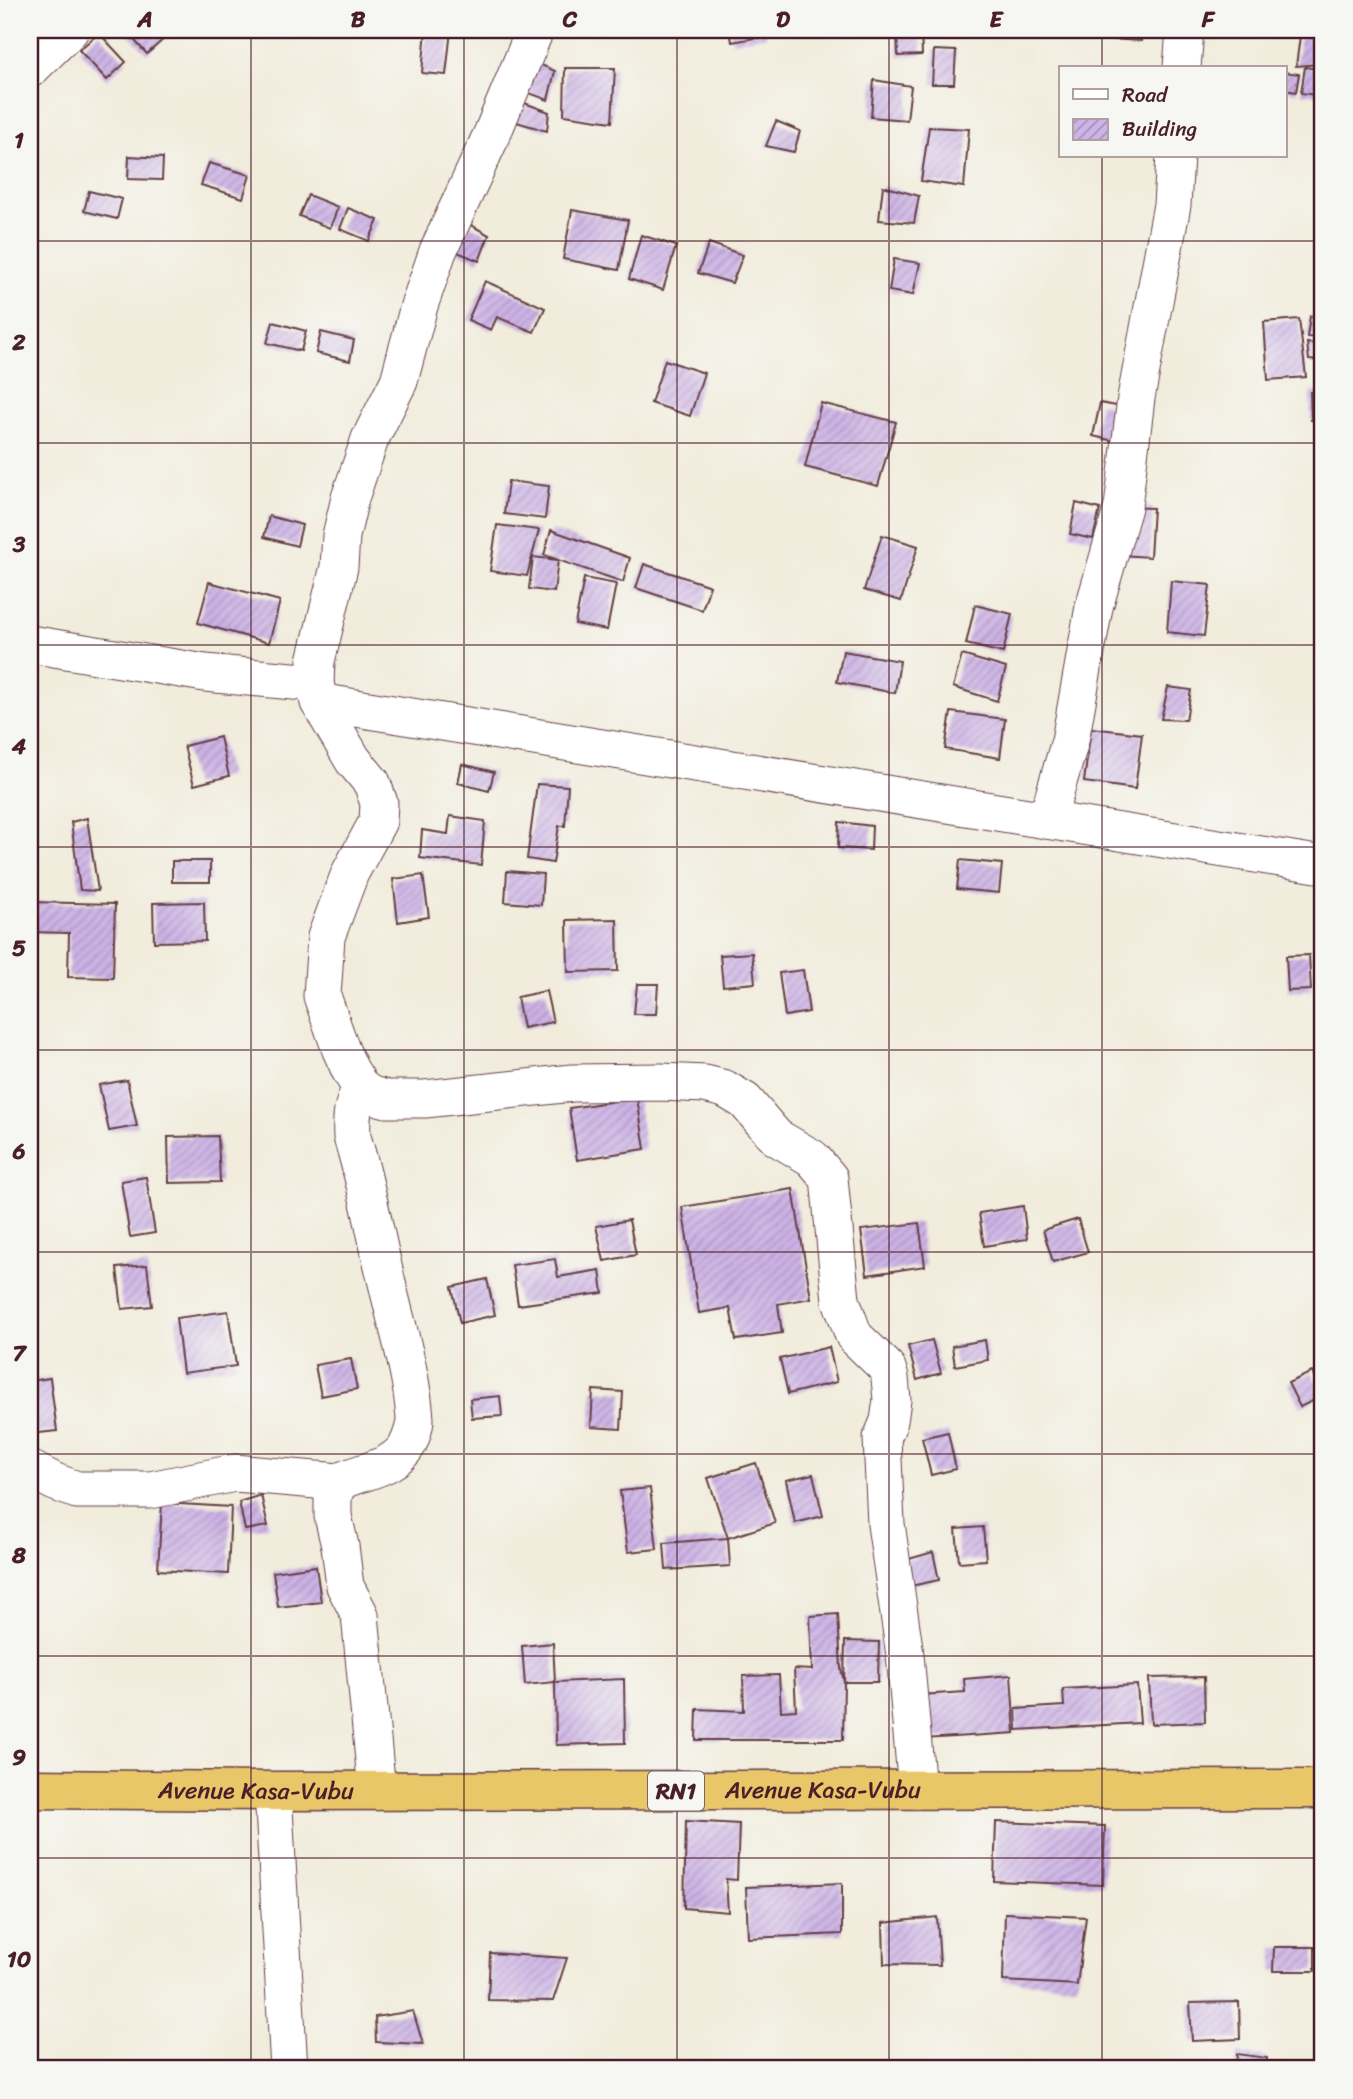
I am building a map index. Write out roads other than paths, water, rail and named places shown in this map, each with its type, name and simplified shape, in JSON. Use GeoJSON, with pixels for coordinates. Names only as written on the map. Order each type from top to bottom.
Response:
{"type":"FeatureCollection","features":[{"type":"Feature","properties":{"kind":"highway","name":"Avenue Kasa-Vubu"},"geometry":{"type":"LineString","coordinates":[[30,1789],[1323,1789]]}},
{"type":"Feature","properties":{"kind":"street"},"geometry":{"type":"LineString","coordinates":[[30,69],[70,30]]}},
{"type":"Feature","properties":{"kind":"street"},"geometry":{"type":"LineString","coordinates":[[535,30],[492,134],[438,251],[419,306],[399,381],[370,439],[350,498],[341,536],[339,567],[316,661],[317,692],[353,760],[372,783],[379,803],[378,821],[337,906],[326,937],[322,996],[341,1050],[361,1088],[371,1095],[387,1099],[425,1100],[572,1083],[705,1084],[725,1088],[745,1101],[776,1137],[811,1158],[824,1170],[829,1178],[841,1300],[854,1336],[887,1368],[890,1378],[892,1400],[882,1437],[886,1524],[905,1655],[916,1790]]}},
{"type":"Feature","properties":{"kind":"street"},"geometry":{"type":"LineString","coordinates":[[1182,66],[1185,30]]}},
{"type":"Feature","properties":{"kind":"street"},"geometry":{"type":"LineString","coordinates":[[1047,820],[1070,741],[1094,607],[1123,507],[1136,398],[1172,205],[1175,158]]}},
{"type":"Feature","properties":{"kind":"street"},"geometry":{"type":"LineString","coordinates":[[30,644],[1047,820],[1323,865]]}},
{"type":"Feature","properties":{"kind":"street"},"geometry":{"type":"LineString","coordinates":[[30,1469],[77,1490],[150,1490],[235,1473],[339,1482],[394,1460],[407,1445],[415,1423],[405,1357],[352,1137],[351,1118],[361,1088]]}},
{"type":"Feature","properties":{"kind":"street"},"geometry":{"type":"LineString","coordinates":[[339,1482],[334,1495],[333,1516],[345,1587],[360,1615],[377,1791]]}},
{"type":"Feature","properties":{"kind":"street"},"geometry":{"type":"LineString","coordinates":[[274,1791],[289,2069]]}}]}
